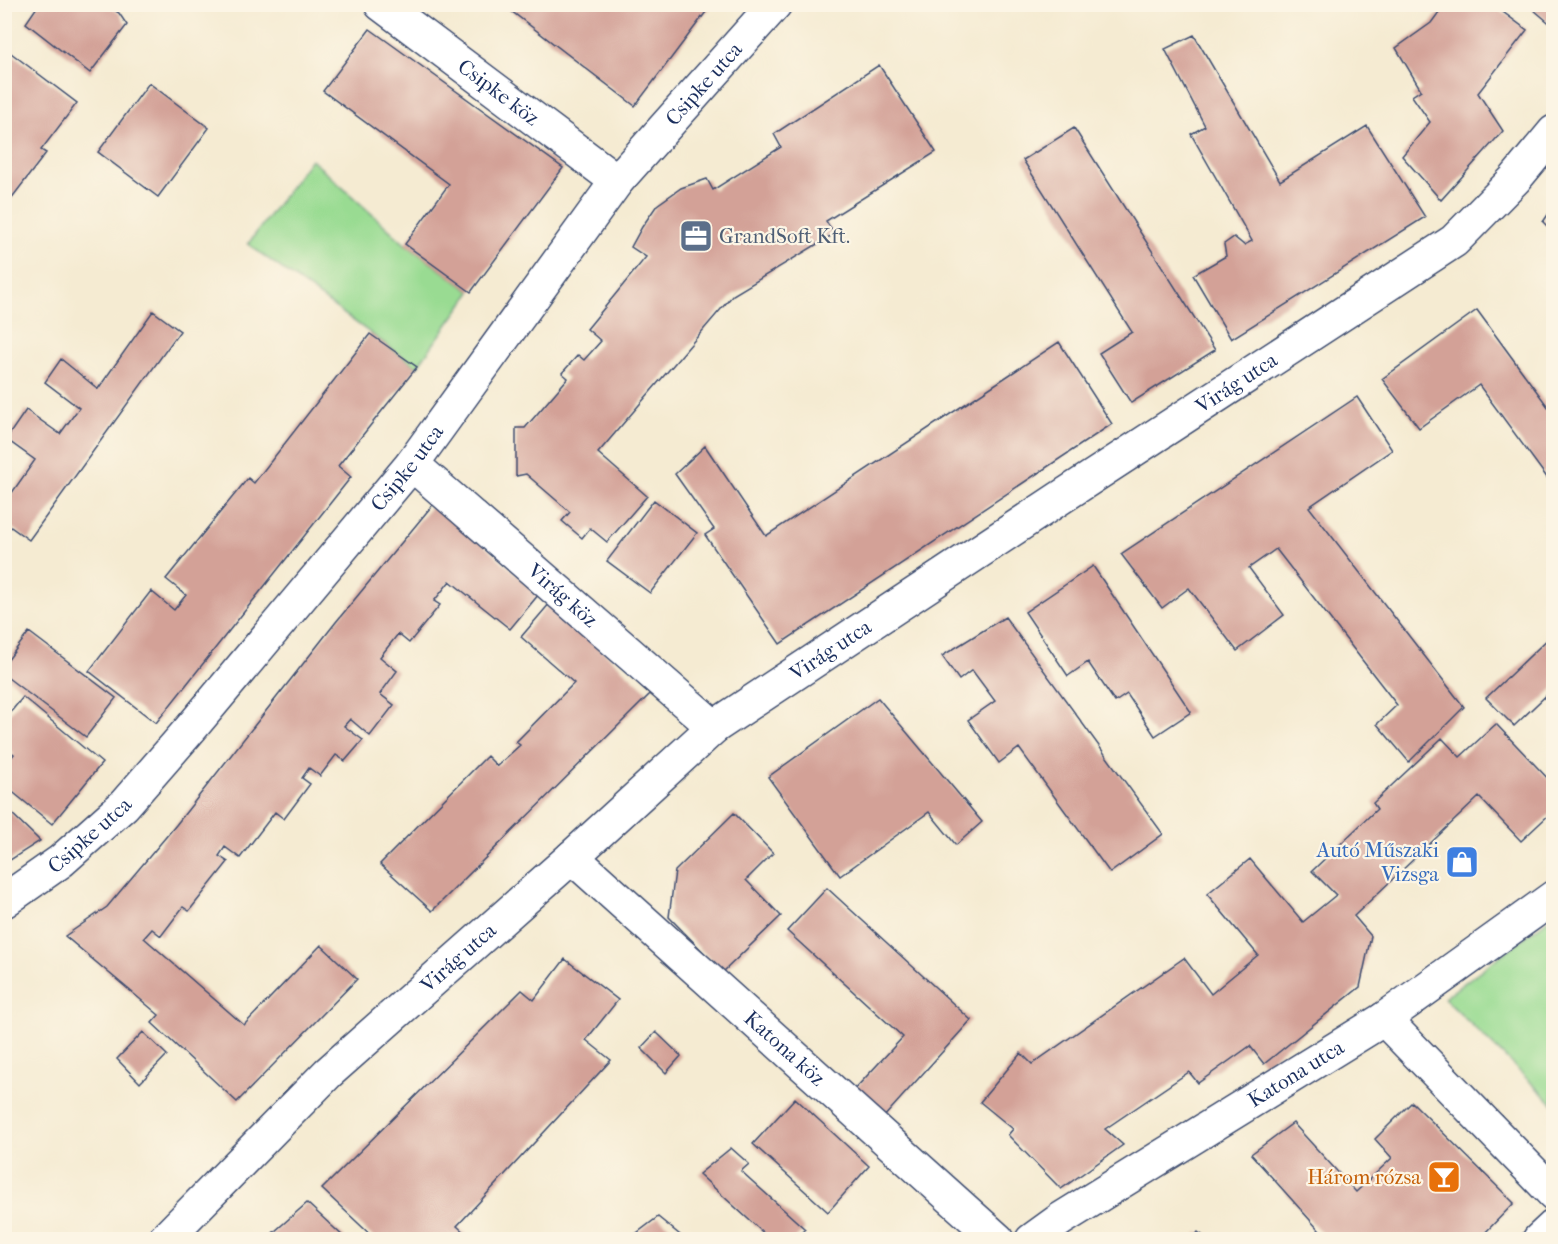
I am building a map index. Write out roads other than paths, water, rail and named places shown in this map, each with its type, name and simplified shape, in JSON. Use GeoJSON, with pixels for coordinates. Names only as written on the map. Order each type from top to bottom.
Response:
{"type":"FeatureCollection","features":[{"type":"Feature","properties":{"kind":"street","name":"Csipke köz"},"geometry":{"type":"LineString","coordinates":[[381,4],[617,181]]}},
{"type":"Feature","properties":{"kind":"street","name":"Csipke utca"},"geometry":{"type":"LineString","coordinates":[[4,901],[61,861],[124,805],[412,464],[617,181],[775,4]]}},
{"type":"Feature","properties":{"kind":"street","name":"Virág utca"},"geometry":{"type":"LineString","coordinates":[[164,1239],[328,1073],[572,857],[714,726],[1454,242],[1515,179],[1554,132]]}},
{"type":"Feature","properties":{"kind":"street","name":"Virág köz"},"geometry":{"type":"LineString","coordinates":[[412,464],[714,726]]}},
{"type":"Feature","properties":{"kind":"street","name":"Katona köz"},"geometry":{"type":"LineString","coordinates":[[572,857],[998,1239]]}},
{"type":"Feature","properties":{"kind":"street","name":"Katona utca"},"geometry":{"type":"LineString","coordinates":[[1032,1239],[1384,1019],[1554,897]]}},
{"type":"Feature","properties":{"kind":"street"},"geometry":{"type":"LineString","coordinates":[[1384,1019],[1554,1194]]}},
{"type":"Feature","properties":{"kind":"street"},"geometry":{"type":"LineString","coordinates":[[1539,1239],[1554,1226]]}},
{"type":"Feature","properties":{"kind":"place","name":"GrandSoft Kft."},"geometry":{"type":"Point","coordinates":[696,236]}},
{"type":"Feature","properties":{"kind":"place","name":"Autó Műszaki Vizsga"},"geometry":{"type":"Point","coordinates":[1462,862]}},
{"type":"Feature","properties":{"kind":"place","name":"Három rózsa"},"geometry":{"type":"Point","coordinates":[1444,1177]}}]}
